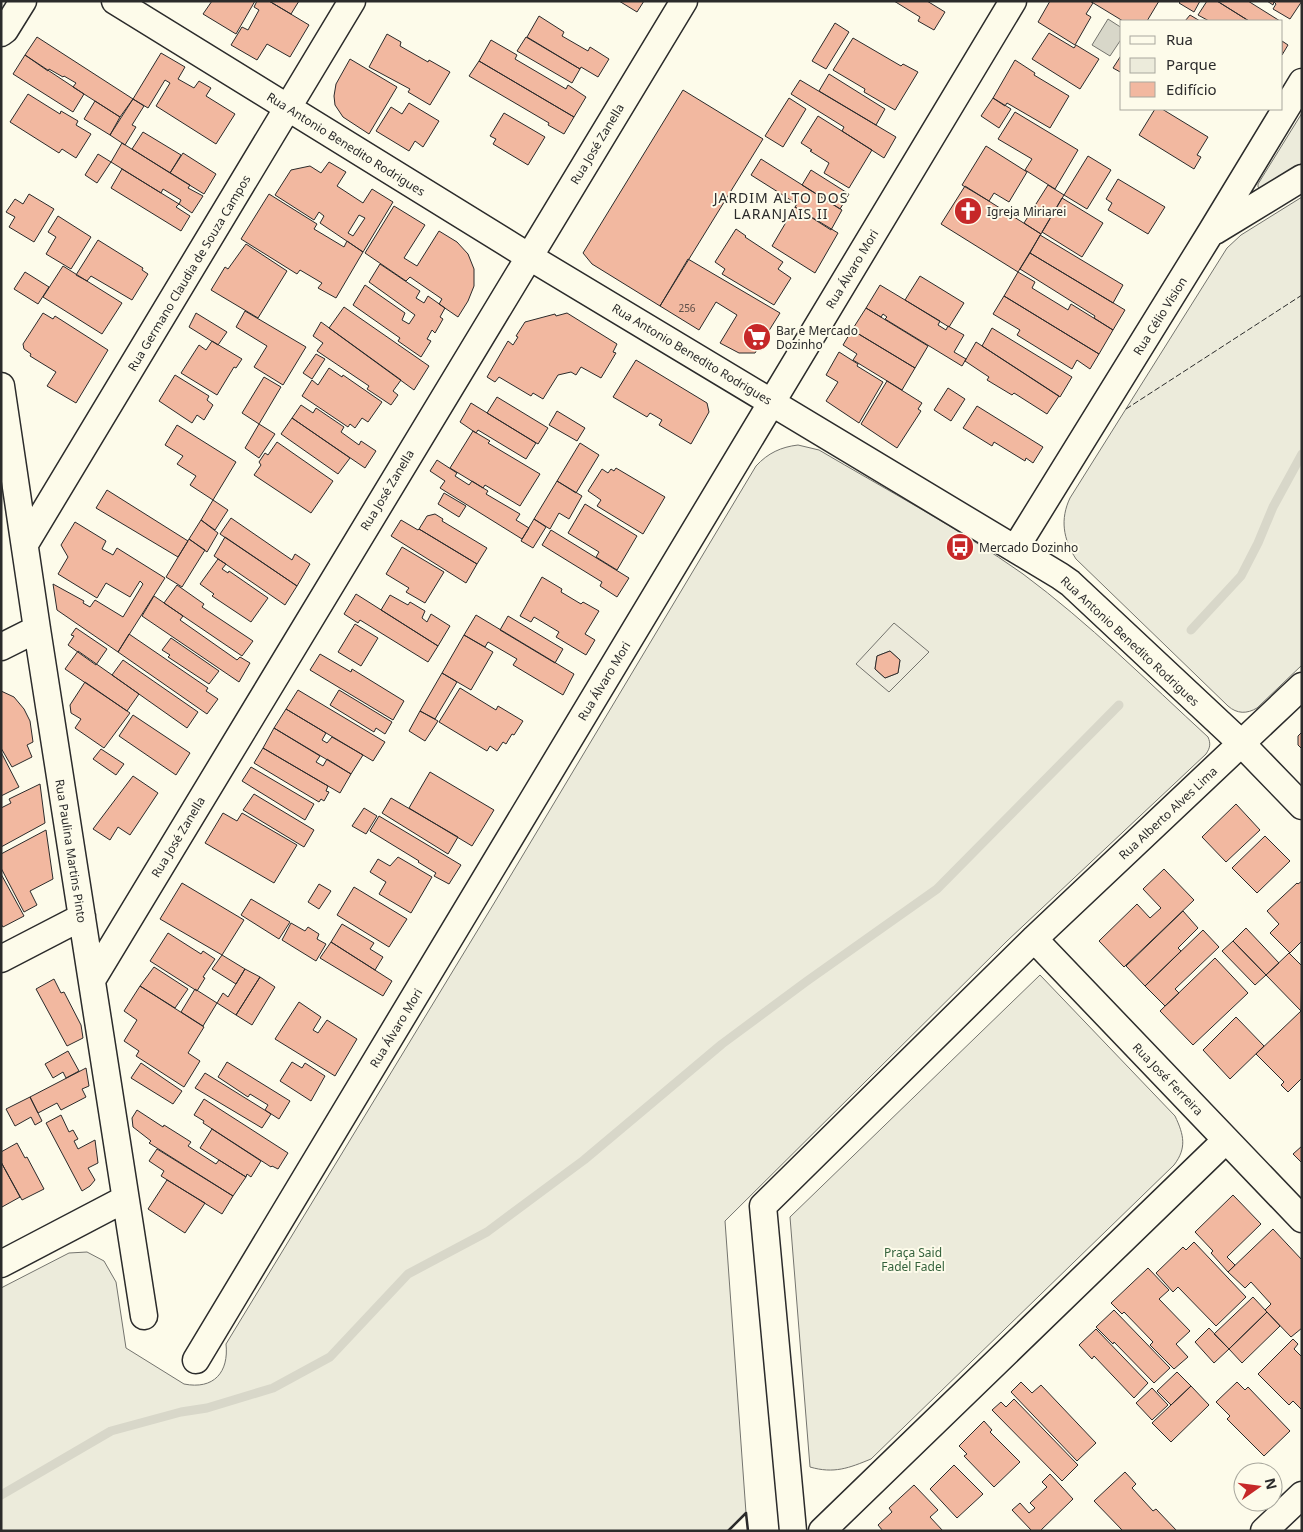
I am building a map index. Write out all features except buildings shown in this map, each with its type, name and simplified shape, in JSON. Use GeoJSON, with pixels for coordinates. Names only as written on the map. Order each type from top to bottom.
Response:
{"type":"FeatureCollection","features":[{"type":"Feature","properties":{"kind":"street"},"geometry":{"type":"LineString","coordinates":[[1,33],[5,30],[23,1]]}},
{"type":"Feature","properties":{"kind":"street","name":"Rua Antonio Benedito Rodrigues"},"geometry":{"type":"LineString","coordinates":[[115,1],[528,256],[1070,583],[1241,744],[1302,806]]}},
{"type":"Feature","properties":{"kind":"street","name":"Rua Germano Claudia de Souza Campos"},"geometry":{"type":"LineString","coordinates":[[24,544],[352,1]]}},
{"type":"Feature","properties":{"kind":"street","name":"Rua José Zanella"},"geometry":{"type":"LineString","coordinates":[[92,980],[528,256],[684,1]]}},
{"type":"Feature","properties":{"kind":"street","name":"Rua Álvaro Mori"},"geometry":{"type":"LineString","coordinates":[[196,1360],[1013,1]]}},
{"type":"Feature","properties":{"kind":"street","name":"Rua Célio Vision"},"geometry":{"type":"LineString","coordinates":[[1016,549],[1212,232],[1302,82]]}},
{"type":"Feature","properties":{"kind":"street"},"geometry":{"type":"LineString","coordinates":[[1212,232],[1302,178]]}},
{"type":"Feature","properties":{"kind":"street","name":"Rua Paulina Martins Pinto"},"geometry":{"type":"LineString","coordinates":[[1,386],[144,1316]]}},
{"type":"Feature","properties":{"kind":"street"},"geometry":{"type":"LineString","coordinates":[[1,647],[37,629]]}},
{"type":"Feature","properties":{"kind":"street","name":"Rua Alberto Alves Lima"},"geometry":{"type":"LineString","coordinates":[[1034,940],[1302,686]]}},
{"type":"Feature","properties":{"kind":"street"},"geometry":{"type":"LineString","coordinates":[[1,959],[82,917]]}},
{"type":"Feature","properties":{"kind":"street"},"geometry":{"type":"LineString","coordinates":[[793,1531],[763,1206],[1034,940]]}},
{"type":"Feature","properties":{"kind":"street","name":"Rua José Ferreira"},"geometry":{"type":"LineString","coordinates":[[1034,940],[1302,1219]]}},
{"type":"Feature","properties":{"kind":"street"},"geometry":{"type":"LineString","coordinates":[[822,1531],[1226,1140]]}},
{"type":"Feature","properties":{"kind":"street"},"geometry":{"type":"LineString","coordinates":[[1,1264],[125,1199]]}},
{"type":"Feature","properties":{"kind":"street"},"geometry":{"type":"LineString","coordinates":[[1264,1531],[1302,1495]]}},
{"type":"Feature","properties":{"kind":"green space"},"geometry":{"type":"Polygon","coordinates":[[[1302,113],[1302,163],[1261,189],[1258,187],[1258,184],[1302,113]]]}},
{"type":"Feature","properties":{"kind":"green space"},"geometry":{"type":"Polygon","coordinates":[[[1302,197],[1302,665],[1257,708],[1242,712],[1235,711],[1228,706],[1076,559],[1068,544],[1064,521],[1070,498],[1227,248],[1241,235],[1302,197]]]}},
{"type":"Feature","properties":{"kind":"green space"},"geometry":{"type":"Polygon","coordinates":[[[798,445],[819,450],[948,525],[1023,574],[1071,612],[1117,653],[1208,737],[1210,744],[1206,754],[1007,941],[725,1221],[746,1513],[728,1531],[1,1531],[1,1288],[69,1253],[87,1252],[104,1261],[116,1282],[126,1348],[184,1384],[204,1384],[217,1377],[225,1363],[226,1344],[493,905],[756,466],[775,451],[798,445]]]}},
{"type":"Feature","properties":{"kind":"green space","name":"Praça Said Fadel Fadel"},"geometry":{"type":"Polygon","coordinates":[[[1040,975],[1175,1116],[1183,1141],[1181,1153],[1174,1165],[871,1459],[834,1470],[810,1467],[790,1217],[1040,975]]]}},
{"type":"Feature","properties":{"kind":"shaded area"},"geometry":{"type":"Polygon","coordinates":[[[1108,19],[1120,27],[1120,41],[1110,56],[1092,45],[1108,19]]]}},
{"type":"Feature","properties":{"kind":"shaded area"},"geometry":{"type":"Polygon","coordinates":[[[894,623],[929,652],[889,692],[856,664],[894,623]],[[890,651],[877,656],[875,669],[885,678],[898,673],[900,660],[890,651]]]}},
{"type":"Feature","properties":{"kind":"waterway"},"geometry":{"type":"LineString","coordinates":[[1191,630],[1241,576],[1258,543],[1273,507],[1302,454]]}},
{"type":"Feature","properties":{"kind":"waterway"},"geometry":{"type":"LineString","coordinates":[[1,1495],[111,1431],[181,1412],[207,1408],[273,1388],[330,1357],[408,1274],[487,1232],[584,1160],[722,1044],[937,889],[1119,705]]}},
{"type":"Feature","properties":{"kind":"fence"},"geometry":{"type":"LineString","coordinates":[[1126,409],[1302,295]]}},
{"type":"Feature","properties":{"kind":"wall"},"geometry":{"type":"LineString","coordinates":[[746,1513],[748,1531]]}},
{"type":"Feature","properties":{"kind":"wall"},"geometry":{"type":"LineString","coordinates":[[728,1531],[746,1513]]}},
{"type":"Feature","properties":{"kind":"place","name":"Igreja Miriarei"},"geometry":{"type":"Point","coordinates":[968,211]}},
{"type":"Feature","properties":{"kind":"place","name":"Bar e Mercado Dozinho"},"geometry":{"type":"Point","coordinates":[757,337]}},
{"type":"Feature","properties":{"kind":"place","name":"Mercado Dozinho"},"geometry":{"type":"Point","coordinates":[960,547]}},
{"type":"Feature","properties":{"kind":"district","name":"JARDIM ALTO DOS LARANJAIS II"},"geometry":{"type":"Point","coordinates":[781,206]}}]}
